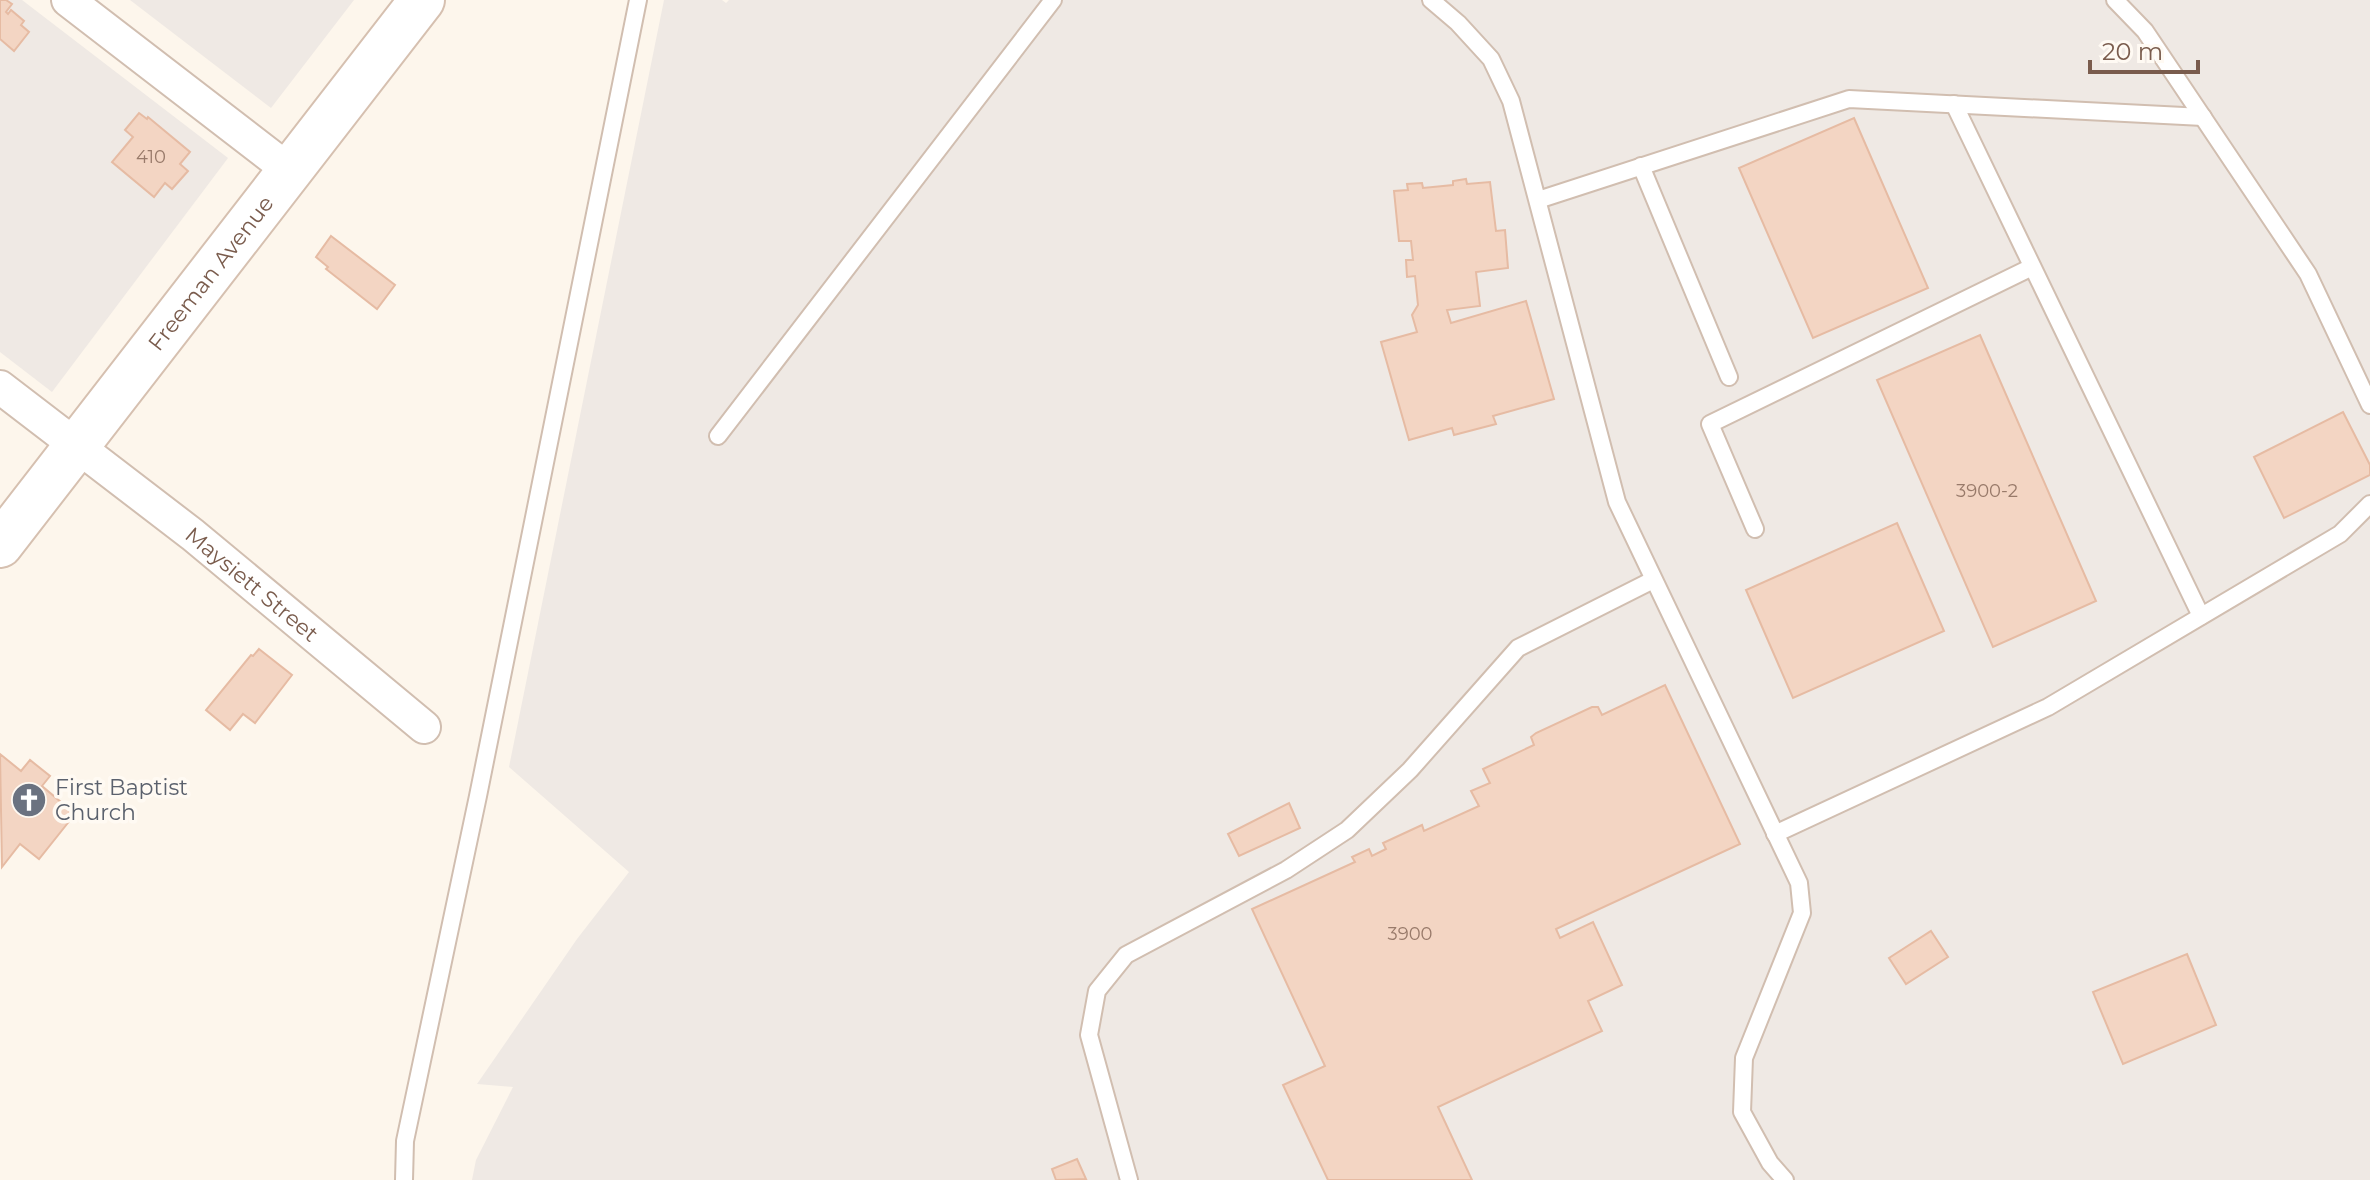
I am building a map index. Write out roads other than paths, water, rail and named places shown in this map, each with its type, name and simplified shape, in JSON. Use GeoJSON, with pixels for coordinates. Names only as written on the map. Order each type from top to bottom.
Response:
{"type":"FeatureCollection","features":[{"type":"Feature","properties":{"kind":"street"},"geometry":{"type":"LineString","coordinates":[[68,0],[290,171]]}},
{"type":"Feature","properties":{"kind":"street","name":"Freeman Avenue"},"geometry":{"type":"LineString","coordinates":[[0,545],[422,0]]}},
{"type":"Feature","properties":{"kind":"street","name":"Maysiett Street"},"geometry":{"type":"LineString","coordinates":[[0,387],[193,535],[424,727]]}},
{"type":"Feature","properties":{"kind":"lane"},"geometry":{"type":"LineString","coordinates":[[404,1180],[405,1141],[478,796],[638,0]]}},
{"type":"Feature","properties":{"kind":"lane"},"geometry":{"type":"LineString","coordinates":[[718,436],[1053,0]]}},
{"type":"Feature","properties":{"kind":"lane"},"geometry":{"type":"LineString","coordinates":[[1431,0],[1458,23],[1491,59],[1511,101],[1617,502],[1799,883],[1802,913],[1744,1058],[1742,1112],[1770,1163],[1785,1180]]}},
{"type":"Feature","properties":{"kind":"lane"},"geometry":{"type":"LineString","coordinates":[[2115,0],[2145,31],[2308,274],[2370,405]]}},
{"type":"Feature","properties":{"kind":"lane"},"geometry":{"type":"LineString","coordinates":[[1538,200],[1849,99],[2203,117]]}},
{"type":"Feature","properties":{"kind":"lane"},"geometry":{"type":"LineString","coordinates":[[1954,104],[2201,616]]}},
{"type":"Feature","properties":{"kind":"lane"},"geometry":{"type":"LineString","coordinates":[[1641,166],[1729,377]]}},
{"type":"Feature","properties":{"kind":"lane"},"geometry":{"type":"LineString","coordinates":[[1755,529],[1710,424],[2032,267]]}},
{"type":"Feature","properties":{"kind":"lane"},"geometry":{"type":"LineString","coordinates":[[1775,834],[2048,707],[2340,534],[2370,504]]}},
{"type":"Feature","properties":{"kind":"lane"},"geometry":{"type":"LineString","coordinates":[[1129,1180],[1089,1035],[1097,991],[1126,955],[1286,870],[1347,830],[1410,770],[1518,648],[1653,580]]}},
{"type":"Feature","properties":{"kind":"place","name":"First Baptist Church"},"geometry":{"type":"Point","coordinates":[29,800]}}]}
